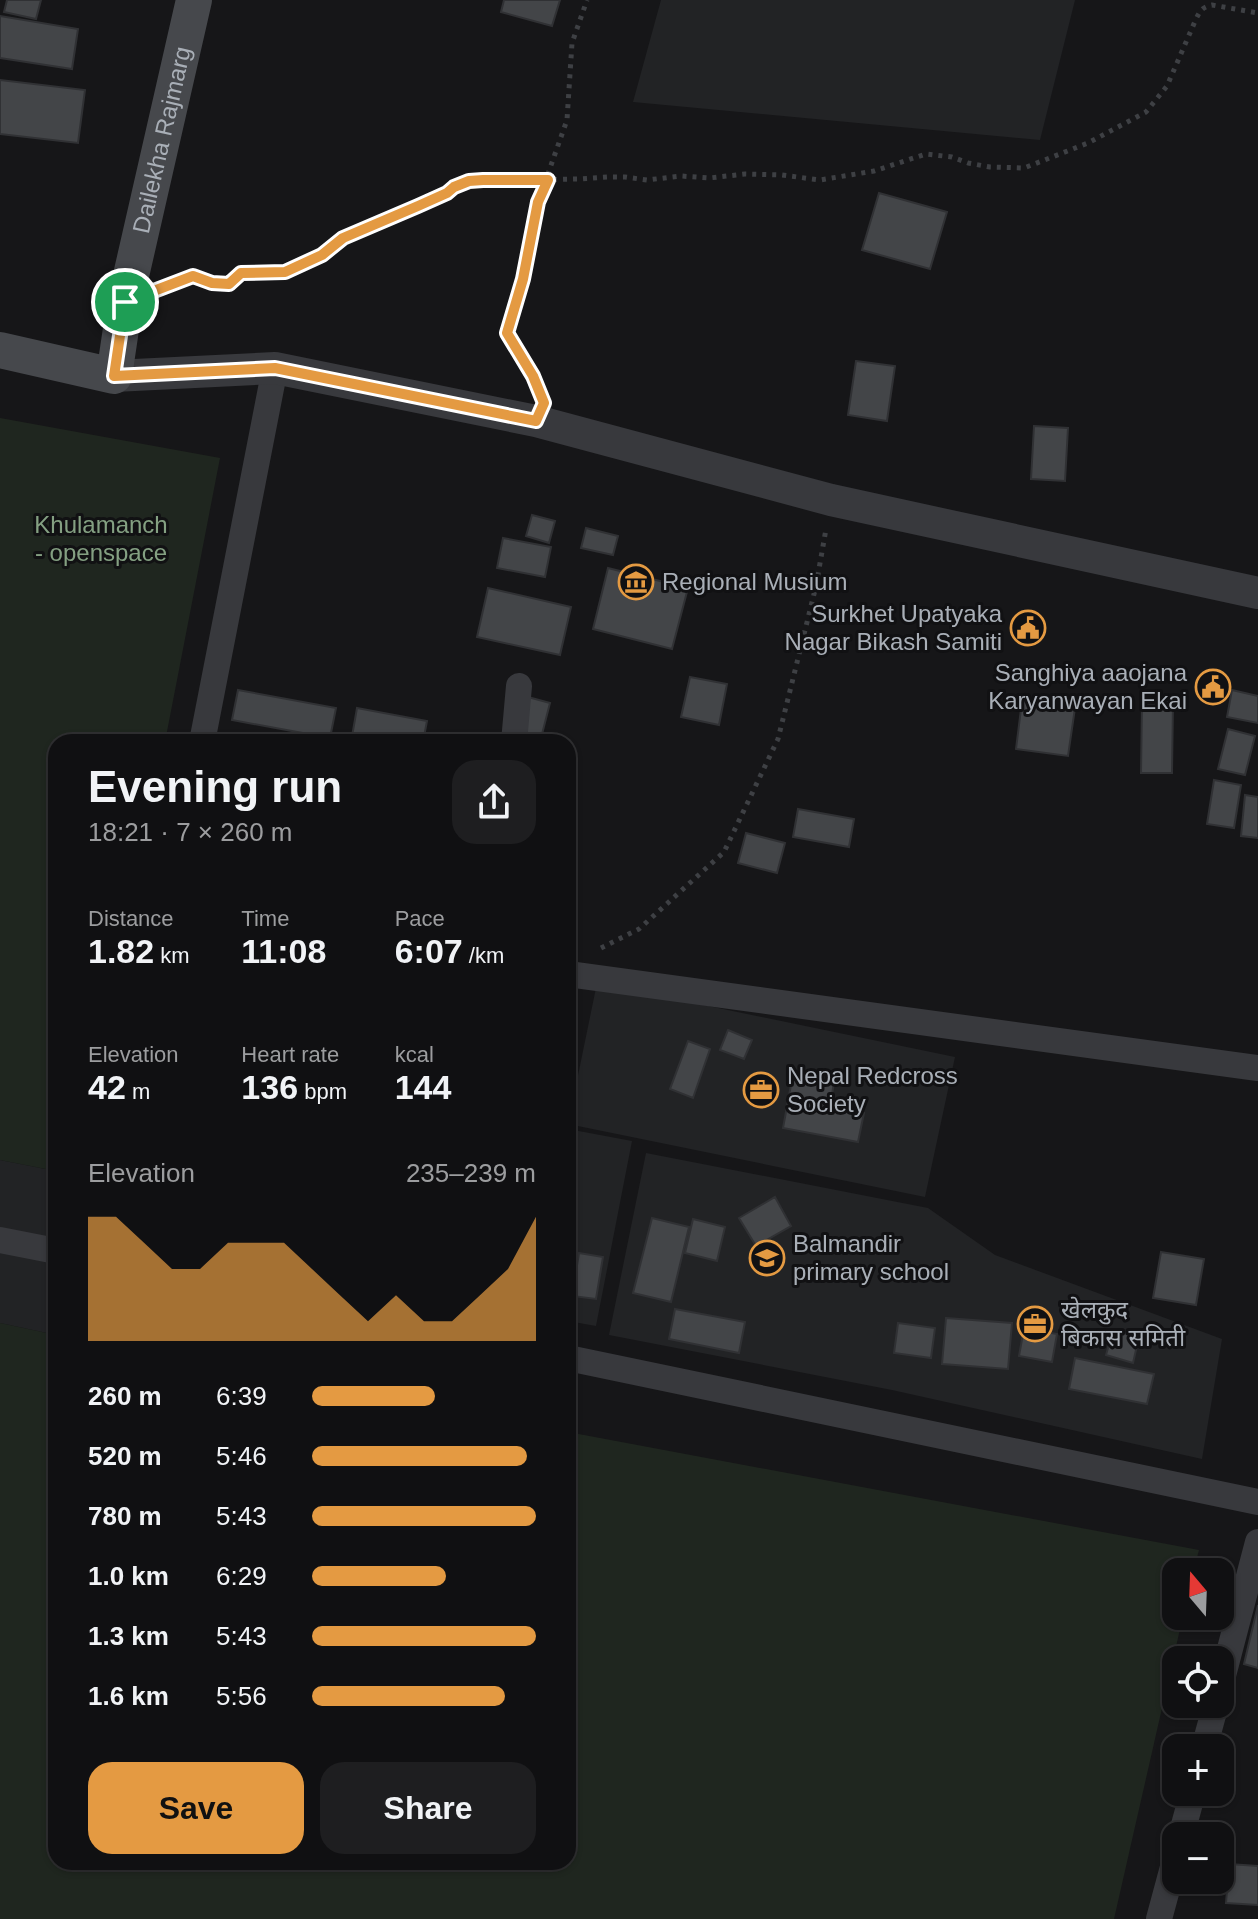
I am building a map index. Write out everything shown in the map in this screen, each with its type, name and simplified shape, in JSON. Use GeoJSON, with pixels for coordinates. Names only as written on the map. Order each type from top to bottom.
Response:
{"type":"FeatureCollection","features":[{"type":"Feature","properties":{"kind":"main road","name":"Dailekha Rajmarg"},"geometry":{"type":"LineString","coordinates":[[114,376],[125,302],[194,0]]}},
{"type":"Feature","properties":{"kind":"main road"},"geometry":{"type":"LineString","coordinates":[[0,350],[114,376]]}},
{"type":"Feature","properties":{"kind":"street"},"geometry":{"type":"LineString","coordinates":[[204,734],[275,368]]}},
{"type":"Feature","properties":{"kind":"street"},"geometry":{"type":"LineString","coordinates":[[114,376],[275,368],[536,421],[831,500],[1258,593]]}},
{"type":"Feature","properties":{"kind":"street"},"geometry":{"type":"LineString","coordinates":[[515,734],[519,686]]}},
{"type":"Feature","properties":{"kind":"street"},"geometry":{"type":"LineString","coordinates":[[576,975],[1258,1068]]}},
{"type":"Feature","properties":{"kind":"street"},"geometry":{"type":"LineString","coordinates":[[0,1240],[48,1249]]}},
{"type":"Feature","properties":{"kind":"street"},"geometry":{"type":"LineString","coordinates":[[576,1360],[1258,1502]]}},
{"type":"Feature","properties":{"kind":"street"},"geometry":{"type":"LineString","coordinates":[[1231,1646],[1258,1542]]}},
{"type":"Feature","properties":{"kind":"street"},"geometry":{"type":"LineString","coordinates":[[1159,1919],[1166,1894]]}},
{"type":"Feature","properties":{"kind":"path"},"geometry":{"type":"LineString","coordinates":[[536,421],[544,403],[533,376],[507,333],[523,279],[538,202],[567,120],[572,43],[587,0]]}},
{"type":"Feature","properties":{"kind":"path"},"geometry":{"type":"LineString","coordinates":[[125,302],[193,276],[212,283],[229,284],[241,273],[285,272],[322,255],[343,238],[469,181],[625,177],[647,180],[761,174],[820,180],[874,171],[926,154],[990,167],[1024,168],[1088,143],[1146,112],[1167,86],[1200,10],[1205,6],[1258,13]]}},
{"type":"Feature","properties":{"kind":"path"},"geometry":{"type":"LineString","coordinates":[[597,951],[639,929],[724,852],[778,739],[816,586],[831,500]]}},
{"type":"Feature","properties":{"kind":"shaded area"},"geometry":{"type":"Polygon","coordinates":[[[661,0],[1075,0],[1040,140],[633,102],[661,0]]]}},
{"type":"Feature","properties":{"kind":"shaded area","name":"Nepal Redcross Society"},"geometry":{"type":"Polygon","coordinates":[[[597,983],[955,1057],[925,1197],[576,1126],[576,1085],[597,983]]]}},
{"type":"Feature","properties":{"kind":"shaded area"},"geometry":{"type":"Polygon","coordinates":[[[576,1130],[632,1141],[596,1326],[576,1322],[576,1130]]]}},
{"type":"Feature","properties":{"kind":"shaded area"},"geometry":{"type":"Polygon","coordinates":[[[646,1153],[928,1208],[995,1255],[1222,1339],[1202,1459],[892,1390],[609,1335],[646,1153]]]}},
{"type":"Feature","properties":{"kind":"shaded area"},"geometry":{"type":"Polygon","coordinates":[[[0,1160],[48,1169],[48,1333],[0,1323],[0,1160]]]}},
{"type":"Feature","properties":{"kind":"green space","name":"Khulamanch - openspace"},"geometry":{"type":"Polygon","coordinates":[[[0,418],[220,458],[167,734],[48,734],[48,1169],[0,1160],[0,418]]]}},
{"type":"Feature","properties":{"kind":"green space"},"geometry":{"type":"Polygon","coordinates":[[[0,1323],[48,1333],[48,1870],[576,1870],[576,1433],[1199,1550],[1197,1558],[1162,1558],[1162,1630],[1180,1630],[1176,1646],[1162,1646],[1162,1708],[1114,1919],[0,1919],[0,1323]]]}},
{"type":"Feature","properties":{"kind":"building"},"geometry":{"type":"Polygon","coordinates":[[[7,0],[41,0],[36,19],[4,12],[7,0]]]}},
{"type":"Feature","properties":{"kind":"building"},"geometry":{"type":"Polygon","coordinates":[[[504,0],[560,0],[552,26],[501,12],[504,0]]]}},
{"type":"Feature","properties":{"kind":"building"},"geometry":{"type":"Polygon","coordinates":[[[0,16],[78,29],[72,69],[0,58],[0,16]]]}},
{"type":"Feature","properties":{"kind":"building"},"geometry":{"type":"Polygon","coordinates":[[[0,80],[85,90],[78,143],[0,134],[0,80]]]}},
{"type":"Feature","properties":{"kind":"building"},"geometry":{"type":"Polygon","coordinates":[[[879,193],[947,212],[930,269],[862,250],[879,193]]]}},
{"type":"Feature","properties":{"kind":"building"},"geometry":{"type":"Polygon","coordinates":[[[856,361],[895,366],[887,421],[848,415],[856,361]]]}},
{"type":"Feature","properties":{"kind":"building"},"geometry":{"type":"Polygon","coordinates":[[[1034,426],[1068,428],[1065,481],[1031,479],[1034,426]]]}},
{"type":"Feature","properties":{"kind":"building"},"geometry":{"type":"Polygon","coordinates":[[[532,515],[555,521],[549,543],[526,536],[532,515]]]}},
{"type":"Feature","properties":{"kind":"building"},"geometry":{"type":"Polygon","coordinates":[[[586,528],[618,536],[613,555],[581,548],[586,528]]]}},
{"type":"Feature","properties":{"kind":"building"},"geometry":{"type":"Polygon","coordinates":[[[503,538],[551,547],[545,577],[497,568],[503,538]]]}},
{"type":"Feature","properties":{"kind":"building"},"geometry":{"type":"Polygon","coordinates":[[[608,568],[688,588],[672,649],[593,629],[608,568]]]}},
{"type":"Feature","properties":{"kind":"building"},"geometry":{"type":"Polygon","coordinates":[[[488,588],[571,607],[560,655],[477,637],[488,588]]]}},
{"type":"Feature","properties":{"kind":"building"},"geometry":{"type":"Polygon","coordinates":[[[690,677],[727,684],[719,725],[681,717],[690,677]]]}},
{"type":"Feature","properties":{"kind":"building"},"geometry":{"type":"Polygon","coordinates":[[[238,690],[336,708],[331,734],[308,734],[232,720],[238,690]]]}},
{"type":"Feature","properties":{"kind":"building"},"geometry":{"type":"Polygon","coordinates":[[[1232,690],[1258,696],[1258,723],[1227,717],[1232,690]]]}},
{"type":"Feature","properties":{"kind":"building"},"geometry":{"type":"Polygon","coordinates":[[[528,697],[550,703],[542,734],[526,734],[528,697]]]}},
{"type":"Feature","properties":{"kind":"building"},"geometry":{"type":"Polygon","coordinates":[[[1022,701],[1075,708],[1068,756],[1016,749],[1022,701]]]}},
{"type":"Feature","properties":{"kind":"building"},"geometry":{"type":"Polygon","coordinates":[[[1142,702],[1173,702],[1172,773],[1141,773],[1142,702]]]}},
{"type":"Feature","properties":{"kind":"building"},"geometry":{"type":"Polygon","coordinates":[[[357,708],[427,721],[425,734],[352,734],[357,708]]]}},
{"type":"Feature","properties":{"kind":"building"},"geometry":{"type":"Polygon","coordinates":[[[1228,729],[1255,736],[1245,775],[1218,769],[1228,729]]]}},
{"type":"Feature","properties":{"kind":"building"},"geometry":{"type":"Polygon","coordinates":[[[1214,780],[1241,785],[1234,828],[1207,824],[1214,780]]]}},
{"type":"Feature","properties":{"kind":"building"},"geometry":{"type":"Polygon","coordinates":[[[1245,795],[1258,797],[1258,838],[1241,836],[1245,795]]]}},
{"type":"Feature","properties":{"kind":"building"},"geometry":{"type":"Polygon","coordinates":[[[798,809],[854,819],[849,847],[793,837],[798,809]]]}},
{"type":"Feature","properties":{"kind":"building"},"geometry":{"type":"Polygon","coordinates":[[[746,833],[785,843],[777,873],[738,863],[746,833]]]}},
{"type":"Feature","properties":{"kind":"building"},"geometry":{"type":"Polygon","coordinates":[[[728,1030],[752,1040],[744,1059],[720,1050],[728,1030]]]}},
{"type":"Feature","properties":{"kind":"building"},"geometry":{"type":"Polygon","coordinates":[[[688,1041],[710,1049],[693,1098],[670,1089],[688,1041]]]}},
{"type":"Feature","properties":{"kind":"building"},"geometry":{"type":"Polygon","coordinates":[[[793,1074],[834,1082],[830,1107],[864,1113],[858,1142],[783,1128],[793,1074]]]}},
{"type":"Feature","properties":{"kind":"building"},"geometry":{"type":"Polygon","coordinates":[[[775,1197],[791,1226],[756,1246],[739,1218],[775,1197]]]}},
{"type":"Feature","properties":{"kind":"building"},"geometry":{"type":"Polygon","coordinates":[[[652,1218],[689,1227],[671,1302],[633,1293],[652,1218]]]}},
{"type":"Feature","properties":{"kind":"building"},"geometry":{"type":"Polygon","coordinates":[[[693,1219],[725,1227],[717,1261],[685,1253],[693,1219]]]}},
{"type":"Feature","properties":{"kind":"building"},"geometry":{"type":"Polygon","coordinates":[[[1161,1252],[1204,1259],[1196,1305],[1153,1298],[1161,1252]]]}},
{"type":"Feature","properties":{"kind":"building"},"geometry":{"type":"Polygon","coordinates":[[[579,1253],[603,1257],[596,1299],[576,1296],[579,1253]]]}},
{"type":"Feature","properties":{"kind":"building"},"geometry":{"type":"Polygon","coordinates":[[[675,1309],[745,1322],[739,1353],[669,1339],[675,1309]]]}},
{"type":"Feature","properties":{"kind":"building"},"geometry":{"type":"Polygon","coordinates":[[[946,1318],[1012,1323],[1008,1369],[942,1364],[946,1318]]]}},
{"type":"Feature","properties":{"kind":"building"},"geometry":{"type":"Polygon","coordinates":[[[898,1323],[935,1328],[931,1358],[894,1353],[898,1323]]]}},
{"type":"Feature","properties":{"kind":"building"},"geometry":{"type":"Polygon","coordinates":[[[1024,1328],[1057,1334],[1052,1362],[1019,1356],[1024,1328]]]}},
{"type":"Feature","properties":{"kind":"building"},"geometry":{"type":"Polygon","coordinates":[[[1113,1330],[1139,1337],[1133,1363],[1106,1355],[1113,1330]]]}},
{"type":"Feature","properties":{"kind":"building"},"geometry":{"type":"Polygon","coordinates":[[[1075,1358],[1154,1374],[1147,1404],[1069,1389],[1075,1358]]]}},
{"type":"Feature","properties":{"kind":"building"},"geometry":{"type":"Polygon","coordinates":[[[1258,1605],[1258,1668],[1244,1664],[1258,1605]]]}},
{"type":"Feature","properties":{"kind":"building"},"geometry":{"type":"Polygon","coordinates":[[[1234,1864],[1258,1866],[1258,1905],[1226,1903],[1227,1894],[1234,1894],[1234,1864]]]}},
{"type":"Feature","properties":{"kind":"place","name":"Regional Musium"},"geometry":{"type":"Point","coordinates":[636,582]}},
{"type":"Feature","properties":{"kind":"place","name":"Surkhet Upatyaka Nagar Bikash Samiti"},"geometry":{"type":"Point","coordinates":[1028,628]}},
{"type":"Feature","properties":{"kind":"place","name":"Sanghiya aaojana Karyanwayan Ekai"},"geometry":{"type":"Point","coordinates":[1213,687]}},
{"type":"Feature","properties":{"kind":"place","name":"Nepal Redcross Society"},"geometry":{"type":"Point","coordinates":[761,1090]}},
{"type":"Feature","properties":{"kind":"place","name":"Balmandir primary school"},"geometry":{"type":"Point","coordinates":[767,1258]}},
{"type":"Feature","properties":{"kind":"place","name":"खेलकुद बिकास समिती"},"geometry":{"type":"Point","coordinates":[1035,1324]}},
{"type":"Feature","properties":{"kind":"route"},"geometry":{"type":"LineString","coordinates":[[548,180],[538,202],[523,279],[507,333],[533,376],[544,403],[536,421],[275,368],[114,376],[125,302],[193,276],[212,283],[229,284],[241,273],[285,272],[322,255],[343,238],[469,181],[548,180]]}}]}
